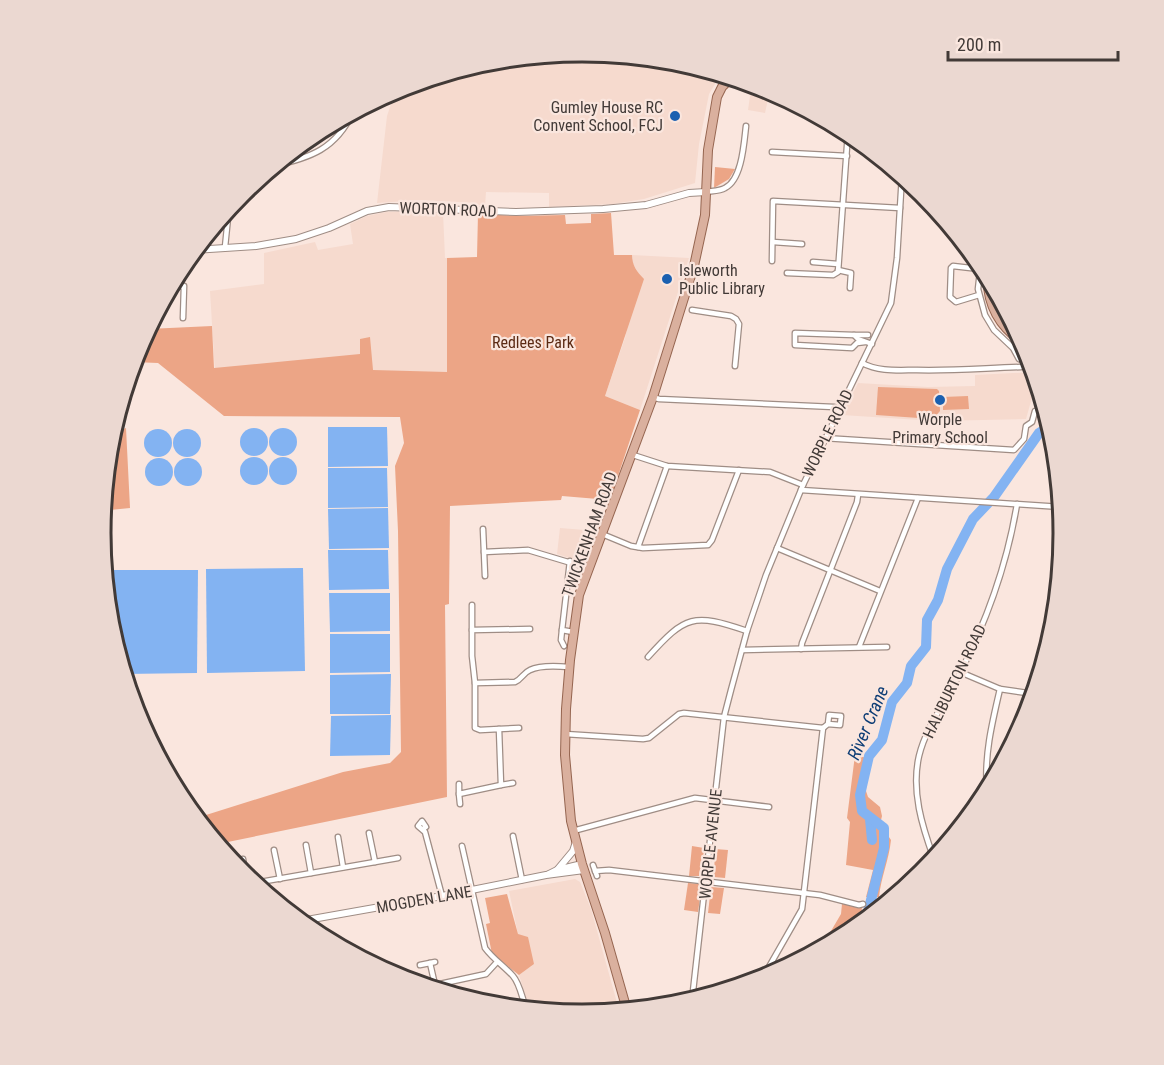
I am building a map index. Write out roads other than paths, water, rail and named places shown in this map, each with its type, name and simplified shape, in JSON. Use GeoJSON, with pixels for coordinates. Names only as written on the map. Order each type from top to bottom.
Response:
{"type":"FeatureCollection","features":[{"type":"Feature","properties":{"kind":"main road","name":"TWICKENHAM ROAD"},"geometry":{"type":"LineString","coordinates":[[624,1001],[573,831],[566,778],[565,734],[569,668],[577,603],[653,397],[697,252],[705,215],[708,150],[717,97],[725,84]]}},
{"type":"Feature","properties":{"kind":"main road"},"geometry":{"type":"LineString","coordinates":[[989,296],[996,315],[1006,329]]}},
{"type":"Feature","properties":{"kind":"street"},"geometry":{"type":"LineString","coordinates":[[706,192],[729,186],[739,171],[746,126]]}},
{"type":"Feature","properties":{"kind":"street"},"geometry":{"type":"LineString","coordinates":[[292,162],[318,152],[339,135],[344,127]]}},
{"type":"Feature","properties":{"kind":"street"},"geometry":{"type":"LineString","coordinates":[[787,273],[833,275],[838,272],[848,144]]}},
{"type":"Feature","properties":{"kind":"street"},"geometry":{"type":"LineString","coordinates":[[772,152],[847,156]]}},
{"type":"Feature","properties":{"kind":"street","name":"WORPLE ROAD"},"geometry":{"type":"LineString","coordinates":[[731,690],[747,631],[802,487],[891,303],[894,292],[901,186]]}},
{"type":"Feature","properties":{"kind":"street","name":"WORTON ROAD"},"geometry":{"type":"LineString","coordinates":[[206,249],[256,246],[297,239],[367,211],[389,207],[516,212],[603,209],[646,205],[706,192]]}},
{"type":"Feature","properties":{"kind":"street"},"geometry":{"type":"LineString","coordinates":[[772,261],[773,201],[900,208]]}},
{"type":"Feature","properties":{"kind":"street"},"geometry":{"type":"LineString","coordinates":[[225,247],[227,223]]}},
{"type":"Feature","properties":{"kind":"street"},"geometry":{"type":"LineString","coordinates":[[773,242],[802,244]]}},
{"type":"Feature","properties":{"kind":"street"},"geometry":{"type":"LineString","coordinates":[[813,262],[838,267],[851,273],[850,288]]}},
{"type":"Feature","properties":{"kind":"street"},"geometry":{"type":"LineString","coordinates":[[972,268],[953,266],[951,268],[950,297],[956,302],[979,295]]}},
{"type":"Feature","properties":{"kind":"street"},"geometry":{"type":"LineString","coordinates":[[979,279],[979,295],[985,315],[994,330],[1013,348],[1020,359]]}},
{"type":"Feature","properties":{"kind":"street"},"geometry":{"type":"LineString","coordinates":[[181,286],[191,286]]}},
{"type":"Feature","properties":{"kind":"street"},"geometry":{"type":"LineString","coordinates":[[183,318],[184,286]]}},
{"type":"Feature","properties":{"kind":"street"},"geometry":{"type":"LineString","coordinates":[[692,310],[731,316],[736,319],[739,324],[735,366]]}},
{"type":"Feature","properties":{"kind":"street"},"geometry":{"type":"LineString","coordinates":[[856,339],[854,346],[846,348],[795,345],[794,342],[795,333],[856,339],[872,344]]}},
{"type":"Feature","properties":{"kind":"street"},"geometry":{"type":"LineString","coordinates":[[856,339],[868,335]]}},
{"type":"Feature","properties":{"kind":"street"},"geometry":{"type":"LineString","coordinates":[[862,363],[874,369],[943,371],[1022,365]]}},
{"type":"Feature","properties":{"kind":"street"},"geometry":{"type":"LineString","coordinates":[[653,397],[838,409]]}},
{"type":"Feature","properties":{"kind":"street"},"geometry":{"type":"LineString","coordinates":[[824,438],[1014,450],[1024,439],[1026,426],[1032,422],[1035,411]]}},
{"type":"Feature","properties":{"kind":"street"},"geometry":{"type":"LineString","coordinates":[[633,455],[667,466],[770,472],[802,487],[858,495],[1052,506]]}},
{"type":"Feature","properties":{"kind":"street"},"geometry":{"type":"LineString","coordinates":[[638,547],[667,466]]}},
{"type":"Feature","properties":{"kind":"street"},"geometry":{"type":"LineString","coordinates":[[602,534],[638,547],[708,545],[739,470]]}},
{"type":"Feature","properties":{"kind":"street"},"geometry":{"type":"LineString","coordinates":[[801,649],[858,495]]}},
{"type":"Feature","properties":{"kind":"street"},"geometry":{"type":"LineString","coordinates":[[860,647],[918,498]]}},
{"type":"Feature","properties":{"kind":"street","name":"HALIBURTON ROAD"},"geometry":{"type":"LineString","coordinates":[[931,849],[920,815],[916,788],[920,756],[931,724],[960,672],[998,587],[1017,504]]}},
{"type":"Feature","properties":{"kind":"street"},"geometry":{"type":"LineString","coordinates":[[483,529],[485,576]]}},
{"type":"Feature","properties":{"kind":"street"},"geometry":{"type":"LineString","coordinates":[[777,548],[880,591]]}},
{"type":"Feature","properties":{"kind":"street"},"geometry":{"type":"LineString","coordinates":[[484,552],[528,550],[588,568]]}},
{"type":"Feature","properties":{"kind":"street"},"geometry":{"type":"LineString","coordinates":[[564,646],[561,640],[570,561]]}},
{"type":"Feature","properties":{"kind":"street"},"geometry":{"type":"LineString","coordinates":[[472,605],[475,728],[480,730],[519,728]]}},
{"type":"Feature","properties":{"kind":"street"},"geometry":{"type":"LineString","coordinates":[[648,657],[671,632],[681,625],[697,620],[715,621],[747,631]]}},
{"type":"Feature","properties":{"kind":"street"},"geometry":{"type":"LineString","coordinates":[[472,630],[530,628]]}},
{"type":"Feature","properties":{"kind":"street"},"geometry":{"type":"LineString","coordinates":[[562,630],[573,632]]}},
{"type":"Feature","properties":{"kind":"street"},"geometry":{"type":"LineString","coordinates":[[742,650],[887,647]]}},
{"type":"Feature","properties":{"kind":"street"},"geometry":{"type":"LineString","coordinates":[[475,683],[515,682],[520,680],[527,670],[569,668]]}},
{"type":"Feature","properties":{"kind":"street"},"geometry":{"type":"LineString","coordinates":[[960,672],[1000,689],[1025,693]]}},
{"type":"Feature","properties":{"kind":"street"},"geometry":{"type":"LineString","coordinates":[[986,774],[989,736],[1000,689]]}},
{"type":"Feature","properties":{"kind":"street","name":"WORPLE AVENUE"},"geometry":{"type":"LineString","coordinates":[[693,990],[724,717],[731,690]]}},
{"type":"Feature","properties":{"kind":"street"},"geometry":{"type":"LineString","coordinates":[[565,734],[649,738],[679,714],[823,728]]}},
{"type":"Feature","properties":{"kind":"street"},"geometry":{"type":"LineString","coordinates":[[771,964],[801,912],[823,728],[828,724]]}},
{"type":"Feature","properties":{"kind":"street"},"geometry":{"type":"LineString","coordinates":[[499,729],[501,785]]}},
{"type":"Feature","properties":{"kind":"street"},"geometry":{"type":"LineString","coordinates":[[459,794],[513,783]]}},
{"type":"Feature","properties":{"kind":"street"},"geometry":{"type":"LineString","coordinates":[[459,784],[460,804]]}},
{"type":"Feature","properties":{"kind":"street"},"geometry":{"type":"LineString","coordinates":[[573,831],[695,798],[769,807]]}},
{"type":"Feature","properties":{"kind":"street"},"geometry":{"type":"LineString","coordinates":[[423,830],[442,896]]}},
{"type":"Feature","properties":{"kind":"street"},"geometry":{"type":"LineString","coordinates":[[369,833],[375,862]]}},
{"type":"Feature","properties":{"kind":"street"},"geometry":{"type":"LineString","coordinates":[[513,836],[522,880]]}},
{"type":"Feature","properties":{"kind":"street"},"geometry":{"type":"LineString","coordinates":[[338,837],[343,867]]}},
{"type":"Feature","properties":{"kind":"street","name":"MOGDEN LANE"},"geometry":{"type":"LineString","coordinates":[[557,870],[573,852],[576,842]]}},
{"type":"Feature","properties":{"kind":"street"},"geometry":{"type":"LineString","coordinates":[[306,845],[311,873]]}},
{"type":"Feature","properties":{"kind":"street"},"geometry":{"type":"LineString","coordinates":[[462,846],[485,948],[517,982],[523,999]]}},
{"type":"Feature","properties":{"kind":"street"},"geometry":{"type":"LineString","coordinates":[[274,850],[280,879]]}},
{"type":"Feature","properties":{"kind":"street"},"geometry":{"type":"LineString","coordinates":[[265,881],[398,858]]}},
{"type":"Feature","properties":{"kind":"street"},"geometry":{"type":"LineString","coordinates":[[593,865],[596,874],[609,870],[804,893],[862,904]]}},
{"type":"Feature","properties":{"kind":"street","name":"MOGDEN LANE"},"geometry":{"type":"LineString","coordinates":[[314,920],[472,891],[583,867]]}},
{"type":"Feature","properties":{"kind":"street","name":"MOGDEN LANE"},"geometry":{"type":"LineString","coordinates":[[546,875],[557,870],[583,867]]}},
{"type":"Feature","properties":{"kind":"street"},"geometry":{"type":"LineString","coordinates":[[420,965],[433,962],[435,980]]}},
{"type":"Feature","properties":{"kind":"street"},"geometry":{"type":"LineString","coordinates":[[445,983],[486,974],[497,962]]}},
{"type":"Feature","properties":{"kind":"water"},"geometry":{"type":"Polygon","coordinates":[[[328,427],[387,427],[388,466],[328,467],[328,427]]]}},
{"type":"Feature","properties":{"kind":"water"},"geometry":{"type":"Polygon","coordinates":[[[254,428],[264,432],[268,442],[264,452],[254,456],[244,452],[240,442],[244,432],[254,428]]]}},
{"type":"Feature","properties":{"kind":"water"},"geometry":{"type":"Polygon","coordinates":[[[283,428],[293,432],[297,442],[293,452],[283,456],[273,452],[269,442],[273,432],[283,428]]]}},
{"type":"Feature","properties":{"kind":"water"},"geometry":{"type":"Polygon","coordinates":[[[158,429],[168,433],[172,443],[168,453],[158,457],[148,453],[144,443],[148,433],[158,429]]]}},
{"type":"Feature","properties":{"kind":"water"},"geometry":{"type":"Polygon","coordinates":[[[187,429],[197,433],[201,443],[197,453],[187,457],[177,453],[173,443],[177,433],[187,429]]]}},
{"type":"Feature","properties":{"kind":"water"},"geometry":{"type":"Polygon","coordinates":[[[254,457],[264,461],[268,471],[264,481],[254,485],[244,481],[240,471],[244,461],[254,457]]]}},
{"type":"Feature","properties":{"kind":"water"},"geometry":{"type":"Polygon","coordinates":[[[283,457],[293,461],[297,471],[293,481],[283,485],[273,481],[269,471],[273,461],[283,457]]]}},
{"type":"Feature","properties":{"kind":"water"},"geometry":{"type":"Polygon","coordinates":[[[159,458],[169,462],[173,472],[169,482],[159,486],[149,482],[145,472],[149,462],[159,458]]]}},
{"type":"Feature","properties":{"kind":"water"},"geometry":{"type":"Polygon","coordinates":[[[188,458],[198,462],[202,472],[198,482],[188,486],[178,482],[174,472],[178,462],[188,458]]]}},
{"type":"Feature","properties":{"kind":"water"},"geometry":{"type":"Polygon","coordinates":[[[328,468],[387,468],[388,507],[328,508],[328,468]]]}},
{"type":"Feature","properties":{"kind":"water"},"geometry":{"type":"Polygon","coordinates":[[[388,508],[389,548],[329,549],[328,509],[388,508]]]}},
{"type":"Feature","properties":{"kind":"water"},"geometry":{"type":"Polygon","coordinates":[[[328,550],[388,550],[389,589],[329,590],[328,550]]]}},
{"type":"Feature","properties":{"kind":"water"},"geometry":{"type":"Polygon","coordinates":[[[303,568],[305,671],[207,673],[206,569],[303,568]]]}},
{"type":"Feature","properties":{"kind":"water"},"geometry":{"type":"Polygon","coordinates":[[[113,570],[198,570],[197,673],[133,674],[120,624],[113,570]]]}},
{"type":"Feature","properties":{"kind":"water"},"geometry":{"type":"Polygon","coordinates":[[[329,593],[390,593],[390,631],[330,632],[329,593]]]}},
{"type":"Feature","properties":{"kind":"water"},"geometry":{"type":"Polygon","coordinates":[[[330,634],[390,634],[390,672],[330,673],[330,634]]]}},
{"type":"Feature","properties":{"kind":"water"},"geometry":{"type":"Polygon","coordinates":[[[391,674],[390,714],[330,714],[330,675],[391,674]]]}},
{"type":"Feature","properties":{"kind":"water"},"geometry":{"type":"Polygon","coordinates":[[[391,715],[390,755],[330,756],[331,716],[391,715]]]}},
{"type":"Feature","properties":{"kind":"waterway","name":"River Crane"},"geometry":{"type":"LineString","coordinates":[[870,906],[884,848],[884,828],[862,811],[860,795],[869,756],[882,740],[892,702],[907,683],[911,666],[926,647],[927,620],[938,600],[947,569],[973,519],[994,497],[1042,431]]}},
{"type":"Feature","properties":{"kind":"waterway"},"geometry":{"type":"LineString","coordinates":[[870,819],[872,840]]}},
{"type":"Feature","properties":{"kind":"place","name":"Gumley House RC Convent School, FCJ"},"geometry":{"type":"Point","coordinates":[675,116]}},
{"type":"Feature","properties":{"kind":"place","name":"Isleworth Public Library"},"geometry":{"type":"Point","coordinates":[667,279]}},
{"type":"Feature","properties":{"kind":"place","name":"Worple Primary School"},"geometry":{"type":"Point","coordinates":[940,400]}},
{"type":"Feature","properties":{"kind":"park label","name":"Redlees Park"},"geometry":{"type":"Point","coordinates":[533,342]}}]}
